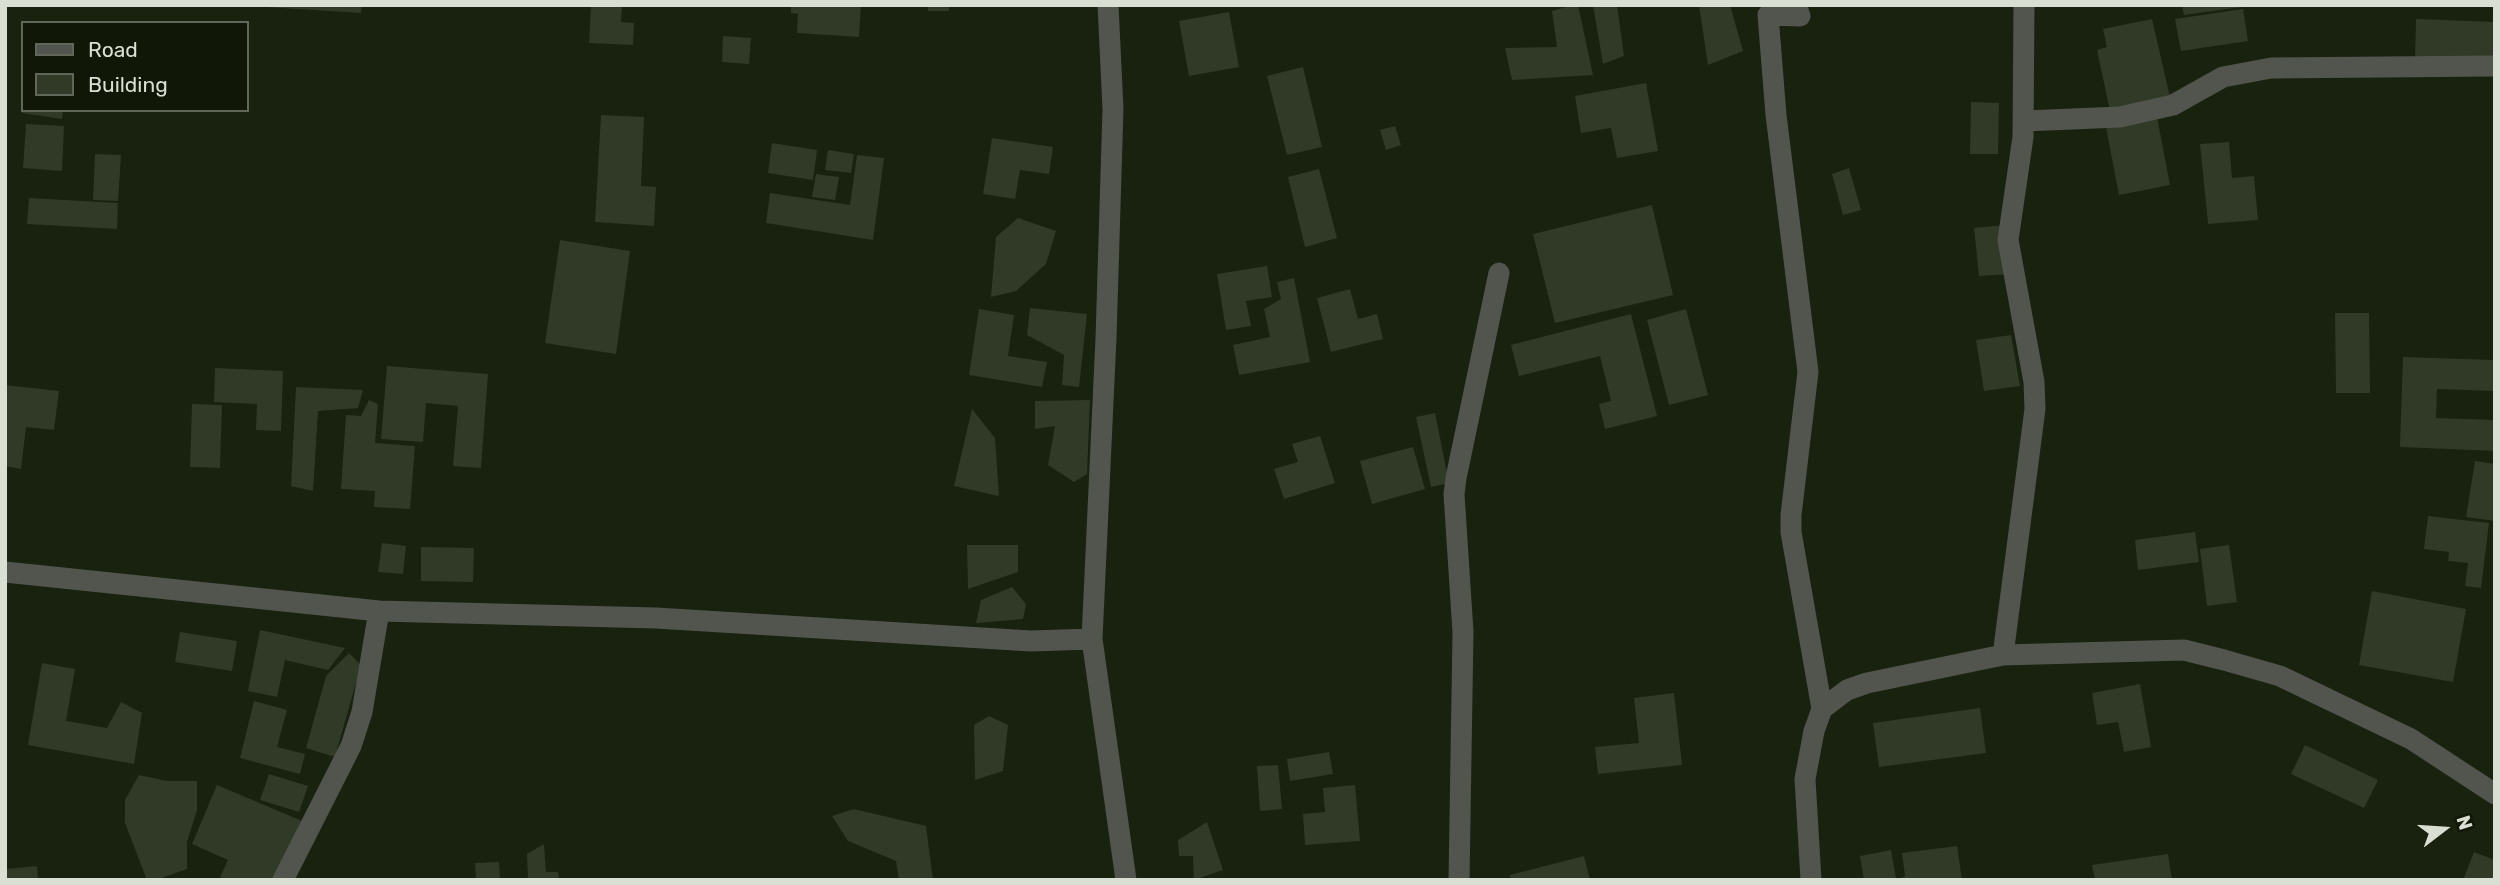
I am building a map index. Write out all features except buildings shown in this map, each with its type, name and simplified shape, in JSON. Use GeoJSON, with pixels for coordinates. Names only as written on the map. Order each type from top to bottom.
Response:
{"type":"FeatureCollection","features":[{"type":"Feature","properties":{"kind":"street"},"geometry":{"type":"LineString","coordinates":[[1108,5],[1113,109],[1106,338],[1091,639],[1126,880]]}},
{"type":"Feature","properties":{"kind":"street"},"geometry":{"type":"LineString","coordinates":[[1797,5],[1800,16],[1768,15],[1776,115],[1808,372],[1791,532],[1822,709],[1814,731],[1805,779],[1811,880]]}},
{"type":"Feature","properties":{"kind":"street"},"geometry":{"type":"LineString","coordinates":[[2003,656],[2035,409],[2034,382],[2008,240],[2024,121],[2024,5]]}},
{"type":"Feature","properties":{"kind":"street"},"geometry":{"type":"LineString","coordinates":[[2024,121],[2120,117],[2173,105],[2222,77],[2271,68],[2495,66]]}},
{"type":"Feature","properties":{"kind":"street"},"geometry":{"type":"LineString","coordinates":[[1460,880],[1463,632],[1455,478],[1499,273]]}},
{"type":"Feature","properties":{"kind":"street"},"geometry":{"type":"LineString","coordinates":[[5,572],[379,611],[656,618],[1031,642],[1091,639]]}},
{"type":"Feature","properties":{"kind":"street"},"geometry":{"type":"LineString","coordinates":[[283,880],[351,746],[362,712],[379,611]]}},
{"type":"Feature","properties":{"kind":"street"},"geometry":{"type":"LineString","coordinates":[[1822,709],[1847,690],[1867,683],[2003,656],[2183,650],[2280,676],[2412,739],[2495,794]]}}]}
